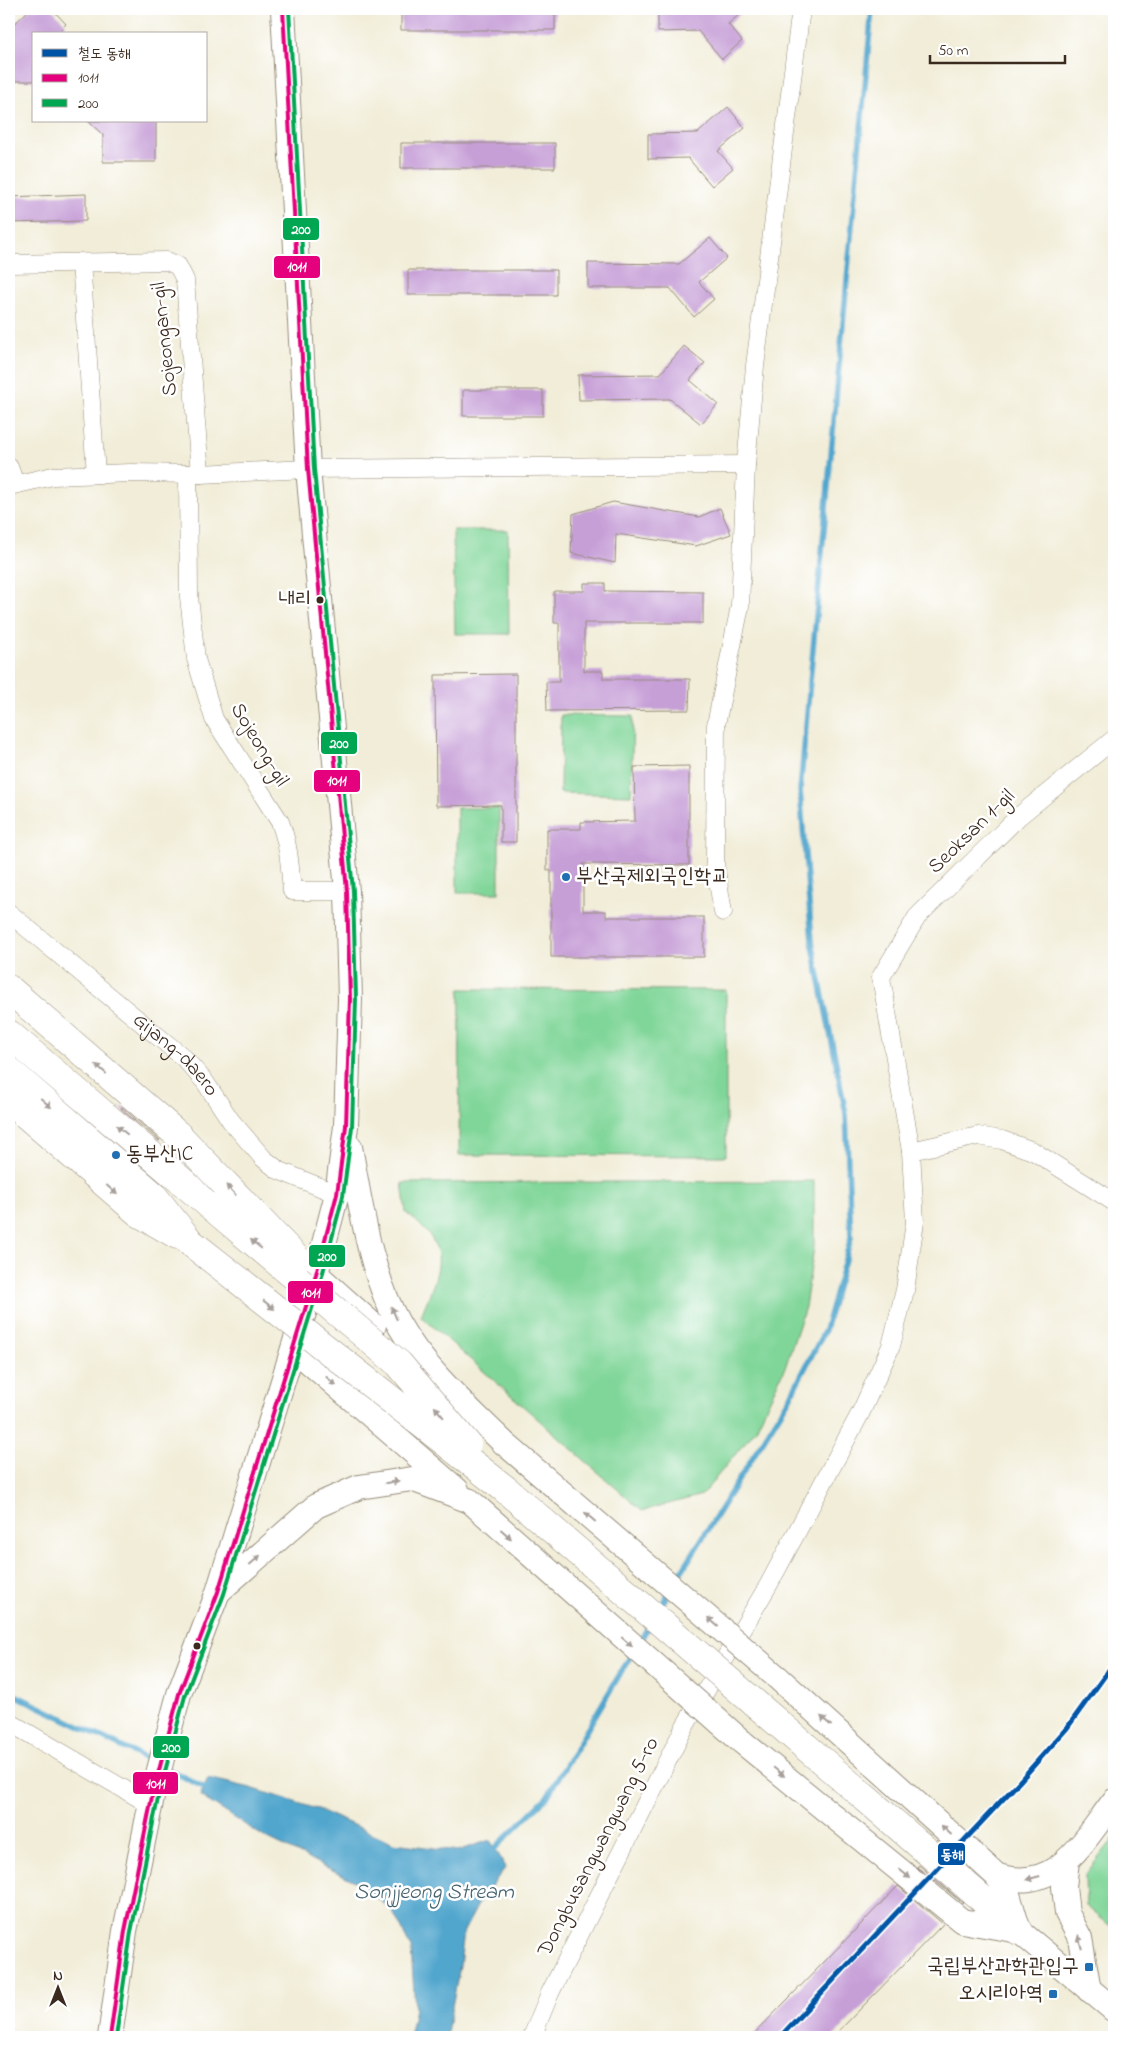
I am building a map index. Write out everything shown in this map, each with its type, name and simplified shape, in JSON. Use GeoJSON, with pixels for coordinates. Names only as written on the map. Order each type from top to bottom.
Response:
{"type":"FeatureCollection","features":[{"type":"Feature","properties":{"kind":"highway"},"geometry":{"type":"LineString","coordinates":[[9,989],[178,1135],[398,1364],[505,1489]]}},
{"type":"Feature","properties":{"kind":"highway"},"geometry":{"type":"LineString","coordinates":[[9,1034],[398,1364]]}},
{"type":"Feature","properties":{"kind":"highway"},"geometry":{"type":"LineString","coordinates":[[9,1071],[152,1194],[190,1242]]}},
{"type":"Feature","properties":{"kind":"highway"},"geometry":{"type":"LineString","coordinates":[[9,1100],[139,1213],[190,1242],[505,1489],[1018,1931]]}},
{"type":"Feature","properties":{"kind":"main road"},"geometry":{"type":"LineString","coordinates":[[110,2037],[125,1931],[165,1747],[179,1694],[218,1592],[316,1274],[337,1194],[346,1126],[350,998],[347,891],[308,469],[283,9]]}},
{"type":"Feature","properties":{"kind":"main road"},"geometry":{"type":"LineString","coordinates":[[346,1126],[364,1220],[378,1276],[398,1323],[433,1372],[504,1443]]}},
{"type":"Feature","properties":{"kind":"main road"},"geometry":{"type":"LineString","coordinates":[[316,1274],[504,1443],[777,1677],[996,1875],[1007,1891],[1018,1931]]}},
{"type":"Feature","properties":{"kind":"main road"},"geometry":{"type":"LineString","coordinates":[[294,1349],[470,1501],[741,1741],[962,1920],[1018,1931],[1114,2010]]}},
{"type":"Feature","properties":{"kind":"main road"},"geometry":{"type":"LineString","coordinates":[[218,1592],[316,1506],[359,1487],[412,1479],[470,1501]]}},
{"type":"Feature","properties":{"kind":"main road"},"geometry":{"type":"LineString","coordinates":[[996,1875],[1025,1881],[1044,1875],[1067,1861],[1114,1801]]}},
{"type":"Feature","properties":{"kind":"main road"},"geometry":{"type":"LineString","coordinates":[[1067,1861],[1064,1886],[1066,1913],[1080,1938],[1089,1990]]}},
{"type":"Feature","properties":{"kind":"street"},"geometry":{"type":"LineString","coordinates":[[723,912],[714,864],[716,725],[740,606],[746,465],[755,366],[801,9]]}},
{"type":"Feature","properties":{"kind":"street","name":"Sojeongan-gil"},"geometry":{"type":"LineString","coordinates":[[9,264],[167,261],[178,266],[185,280],[194,474]]}},
{"type":"Feature","properties":{"kind":"street"},"geometry":{"type":"LineString","coordinates":[[81,262],[96,474]]}},
{"type":"Feature","properties":{"kind":"street"},"geometry":{"type":"LineString","coordinates":[[11,479],[96,474],[194,474],[308,469],[746,465]]}},
{"type":"Feature","properties":{"kind":"street","name":"Sojeong-gil"},"geometry":{"type":"LineString","coordinates":[[194,474],[191,623],[196,659],[214,719],[280,822],[289,852],[292,891],[347,891]]}},
{"type":"Feature","properties":{"kind":"street","name":"Seoksan 1-gil"},"geometry":{"type":"LineString","coordinates":[[882,977],[917,917],[1018,817],[1114,739]]}},
{"type":"Feature","properties":{"kind":"street","name":"Gijang-daero"},"geometry":{"type":"LineString","coordinates":[[9,913],[184,1058],[205,1082],[231,1120],[263,1158],[278,1170],[337,1194]]}},
{"type":"Feature","properties":{"kind":"street","name":"Dongbusangwangwang 5-ro"},"geometry":{"type":"LineString","coordinates":[[532,2037],[550,1993],[685,1726],[769,1584],[858,1419],[891,1346],[906,1290],[915,1222],[911,1151],[882,977]]}},
{"type":"Feature","properties":{"kind":"street"},"geometry":{"type":"LineString","coordinates":[[911,1151],[978,1136],[1002,1140],[1033,1151],[1114,1202]]}},
{"type":"Feature","properties":{"kind":"street"},"geometry":{"type":"LineString","coordinates":[[9,1722],[152,1801]]}},
{"type":"Feature","properties":{"kind":"green space"},"geometry":{"type":"Polygon","coordinates":[[[453,530],[508,530],[509,634],[455,634],[453,530]]]}},
{"type":"Feature","properties":{"kind":"green space"},"geometry":{"type":"Polygon","coordinates":[[[561,715],[633,716],[631,795],[560,793],[561,715]]]}},
{"type":"Feature","properties":{"kind":"green space"},"geometry":{"type":"Polygon","coordinates":[[[457,808],[499,808],[499,893],[457,893],[457,808]]]}},
{"type":"Feature","properties":{"kind":"green space"},"geometry":{"type":"Polygon","coordinates":[[[460,989],[726,990],[726,1156],[459,1155],[460,989]]]}},
{"type":"Feature","properties":{"kind":"green space"},"geometry":{"type":"Polygon","coordinates":[[[814,1181],[814,1247],[805,1307],[786,1365],[756,1429],[702,1495],[642,1511],[421,1316],[437,1271],[438,1260],[436,1248],[431,1237],[406,1213],[402,1183],[814,1181]]]}},
{"type":"Feature","properties":{"kind":"green space"},"geometry":{"type":"Polygon","coordinates":[[[1114,1838],[1114,1929],[1086,1906],[1085,1875],[1114,1838]]]}},
{"type":"Feature","properties":{"kind":"water","name":"Sonjjeong Stream"},"geometry":{"type":"Polygon","coordinates":[[[208,1778],[251,1788],[317,1809],[394,1843],[458,1851],[490,1840],[506,1867],[481,1899],[464,1931],[460,1966],[446,2037],[409,2037],[415,2008],[411,1948],[392,1910],[355,1881],[266,1838],[200,1796],[208,1778]]]}},
{"type":"Feature","properties":{"kind":"building"},"geometry":{"type":"Polygon","coordinates":[[[30,9],[52,9],[66,24],[58,32],[32,32],[32,81],[9,81],[9,29],[30,9]]]}},
{"type":"Feature","properties":{"kind":"building"},"geometry":{"type":"Polygon","coordinates":[[[401,9],[555,9],[555,30],[401,30],[401,9]]]}},
{"type":"Feature","properties":{"kind":"building"},"geometry":{"type":"Polygon","coordinates":[[[658,9],[746,9],[728,24],[742,41],[722,59],[698,31],[658,32],[658,9]]]}},
{"type":"Feature","properties":{"kind":"building"},"geometry":{"type":"Polygon","coordinates":[[[728,107],[745,128],[718,151],[733,168],[712,186],[688,158],[648,159],[648,134],[698,133],[728,107]]]}},
{"type":"Feature","properties":{"kind":"building"},"geometry":{"type":"Polygon","coordinates":[[[89,122],[156,122],[156,162],[103,162],[103,135],[89,122]]]}},
{"type":"Feature","properties":{"kind":"building"},"geometry":{"type":"Polygon","coordinates":[[[401,143],[555,143],[555,168],[401,168],[401,143]]]}},
{"type":"Feature","properties":{"kind":"building"},"geometry":{"type":"Polygon","coordinates":[[[86,194],[86,221],[9,223],[9,197],[86,194]]]}},
{"type":"Feature","properties":{"kind":"building"},"geometry":{"type":"Polygon","coordinates":[[[710,238],[727,258],[699,282],[714,299],[694,317],[670,288],[588,288],[588,263],[679,264],[710,238]]]}},
{"type":"Feature","properties":{"kind":"building"},"geometry":{"type":"Polygon","coordinates":[[[408,270],[556,270],[556,295],[408,295],[408,270]]]}},
{"type":"Feature","properties":{"kind":"building"},"geometry":{"type":"Polygon","coordinates":[[[684,346],[705,363],[690,380],[718,404],[701,424],[670,399],[579,400],[578,375],[660,374],[684,346]]]}},
{"type":"Feature","properties":{"kind":"building"},"geometry":{"type":"Polygon","coordinates":[[[463,390],[543,390],[543,416],[463,416],[463,390]]]}},
{"type":"Feature","properties":{"kind":"building"},"geometry":{"type":"Polygon","coordinates":[[[613,502],[699,517],[720,508],[731,534],[696,546],[616,534],[615,563],[571,553],[573,514],[613,502]]]}},
{"type":"Feature","properties":{"kind":"building"},"geometry":{"type":"Polygon","coordinates":[[[584,583],[605,583],[605,591],[703,592],[703,623],[584,623],[584,671],[603,671],[603,679],[690,679],[689,710],[547,711],[546,682],[559,682],[559,623],[554,623],[554,591],[584,591],[584,583]]]}},
{"type":"Feature","properties":{"kind":"building"},"geometry":{"type":"Polygon","coordinates":[[[516,674],[516,842],[501,842],[501,805],[436,806],[435,675],[516,674]]]}},
{"type":"Feature","properties":{"kind":"building"},"geometry":{"type":"Polygon","coordinates":[[[689,766],[689,865],[583,864],[583,911],[606,911],[606,917],[704,917],[704,957],[551,957],[551,870],[547,870],[547,829],[581,829],[581,822],[635,821],[634,767],[689,766]]]}},
{"type":"Feature","properties":{"kind":"building"},"geometry":{"type":"Polygon","coordinates":[[[122,1107],[160,1140],[121,1109],[122,1107]]]}},
{"type":"Feature","properties":{"kind":"building"},"geometry":{"type":"Polygon","coordinates":[[[919,1865],[963,1903],[917,1867],[919,1865]]]}},
{"type":"Feature","properties":{"kind":"building"},"geometry":{"type":"Polygon","coordinates":[[[898,1886],[943,1924],[833,2037],[751,2037],[898,1886]]]}},
{"type":"Feature","properties":{"kind":"waterway"},"geometry":{"type":"LineString","coordinates":[[675,1582],[789,1399],[825,1330],[851,1238],[846,1114],[812,941],[800,790],[872,9]]}},
{"type":"Feature","properties":{"kind":"waterway"},"geometry":{"type":"LineString","coordinates":[[659,1610],[669,1592]]}},
{"type":"Feature","properties":{"kind":"waterway"},"geometry":{"type":"LineString","coordinates":[[638,1644],[650,1624]]}},
{"type":"Feature","properties":{"kind":"waterway"},"geometry":{"type":"LineString","coordinates":[[490,1853],[547,1797],[633,1652]]}},
{"type":"Feature","properties":{"kind":"waterway","name":"Sonjjeong Stream"},"geometry":{"type":"LineString","coordinates":[[9,1692],[155,1763]]}},
{"type":"Feature","properties":{"kind":"waterway","name":"Sonjjeong Stream"},"geometry":{"type":"LineString","coordinates":[[166,1768],[209,1790]]}},
{"type":"Feature","properties":{"kind":"rail line","name":"동해"},"geometry":{"type":"LineString","coordinates":[[780,2037],[1019,1782],[1067,1728],[1114,1663]]}},
{"type":"Feature","properties":{"kind":"transit line","name":"1011"},"geometry":{"type":"LineString","coordinates":[[110,2037],[125,1931],[152,1797],[179,1694],[218,1592],[316,1274],[337,1194],[346,1126],[350,999],[347,891],[308,469],[283,9]]}},
{"type":"Feature","properties":{"kind":"transit line","name":"200"},"geometry":{"type":"LineString","coordinates":[[116,2037],[131,1932],[158,1798],[185,1696],[224,1594],[322,1276],[343,1196],[352,1127],[356,999],[353,891],[314,469],[289,9]]}},
{"type":"Feature","properties":{"kind":"place","name":"내리"},"geometry":{"type":"Point","coordinates":[320,600]}},
{"type":"Feature","properties":{"kind":"place","name":"부산국제외국인학교"},"geometry":{"type":"Point","coordinates":[566,877]}},
{"type":"Feature","properties":{"kind":"place","name":"동부산IC"},"geometry":{"type":"Point","coordinates":[116,1155]}},
{"type":"Feature","properties":{"kind":"place","name":"국립부산과학관입구"},"geometry":{"type":"Point","coordinates":[1089,1967]}},
{"type":"Feature","properties":{"kind":"place","name":"오시리아역"},"geometry":{"type":"Point","coordinates":[1053,1994]}}]}
